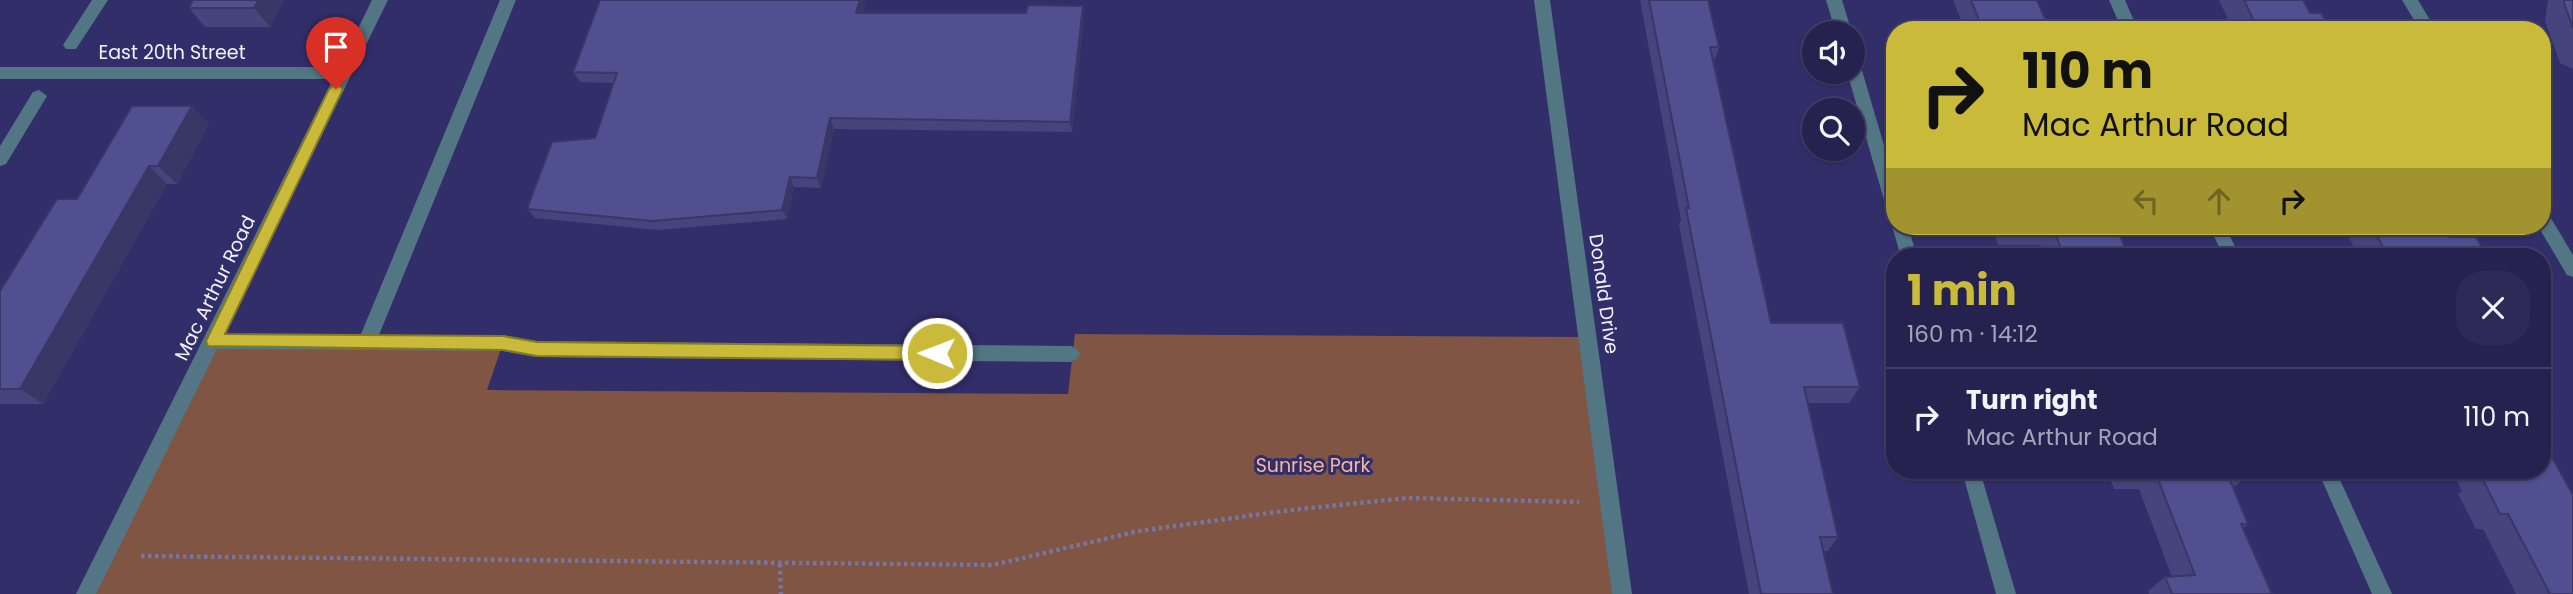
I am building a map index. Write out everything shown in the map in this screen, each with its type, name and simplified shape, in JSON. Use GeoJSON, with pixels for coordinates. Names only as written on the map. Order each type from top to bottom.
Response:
{"type":"FeatureCollection","features":[{"type":"Feature","properties":{"kind":"street"},"geometry":{"type":"LineString","coordinates":[[71,45],[100,0]]}},
{"type":"Feature","properties":{"kind":"street","name":"Mac Arthur Road"},"geometry":{"type":"LineString","coordinates":[[86,594],[214,341],[380,0]]}},
{"type":"Feature","properties":{"kind":"street"},"geometry":{"type":"LineString","coordinates":[[366,342],[508,0]]}},
{"type":"Feature","properties":{"kind":"street","name":"Donald Drive"},"geometry":{"type":"LineString","coordinates":[[1542,0],[1622,594]]}},
{"type":"Feature","properties":{"kind":"street"},"geometry":{"type":"LineString","coordinates":[[1834,0],[1840,21]]}},
{"type":"Feature","properties":{"kind":"street"},"geometry":{"type":"LineString","coordinates":[[2117,0],[2126,21]]}},
{"type":"Feature","properties":{"kind":"street"},"geometry":{"type":"LineString","coordinates":[[2410,0],[2423,21]]}},
{"type":"Feature","properties":{"kind":"street","name":"East 20th Street"},"geometry":{"type":"LineString","coordinates":[[0,73],[344,72]]}},
{"type":"Feature","properties":{"kind":"street"},"geometry":{"type":"LineString","coordinates":[[1858,84],[1886,179]]}},
{"type":"Feature","properties":{"kind":"street"},"geometry":{"type":"LineString","coordinates":[[0,160],[39,96]]}},
{"type":"Feature","properties":{"kind":"street"},"geometry":{"type":"LineString","coordinates":[[2551,233],[2573,270]]}},
{"type":"Feature","properties":{"kind":"street"},"geometry":{"type":"LineString","coordinates":[[214,341],[503,343],[537,349],[1071,354]]}},
{"type":"Feature","properties":{"kind":"street"},"geometry":{"type":"LineString","coordinates":[[1973,479],[2006,594]]}},
{"type":"Feature","properties":{"kind":"street"},"geometry":{"type":"LineString","coordinates":[[2331,479],[2382,594]]}},
{"type":"Feature","properties":{"kind":"path"},"geometry":{"type":"LineString","coordinates":[[105,555],[993,565],[1139,531],[1291,510],[1407,498],[1545,499],[1611,504]]}},
{"type":"Feature","properties":{"kind":"path"},"geometry":{"type":"LineString","coordinates":[[780,564],[781,594]]}},
{"type":"Feature","properties":{"kind":"green space","name":"Sunrise Park"},"geometry":{"type":"Polygon","coordinates":[[[1075,334],[1588,337],[1622,594],[86,594],[214,341],[503,343],[487,390],[1068,394],[1075,334]]]}},
{"type":"Feature","properties":{"kind":"building"},"geometry":{"type":"Polygon","coordinates":[[[193,0],[259,0],[254,8],[189,8],[193,0]]]}},
{"type":"Feature","properties":{"kind":"building"},"geometry":{"type":"Polygon","coordinates":[[[600,0],[860,0],[856,13],[1026,13],[1028,5],[1083,6],[1070,122],[830,118],[817,178],[790,177],[782,210],[652,221],[527,209],[552,142],[595,138],[617,73],[573,72],[600,0]]]}},
{"type":"Feature","properties":{"kind":"building"},"geometry":{"type":"Polygon","coordinates":[[[1649,0],[1708,0],[1719,47],[1710,47],[1771,323],[1843,323],[1860,387],[1804,387],[1838,537],[1820,537],[1833,594],[1761,594],[1686,208],[1689,208],[1649,0]]]}},
{"type":"Feature","properties":{"kind":"building"},"geometry":{"type":"Polygon","coordinates":[[[1971,0],[2037,0],[2046,21],[1979,21],[1971,0]]]}},
{"type":"Feature","properties":{"kind":"building"},"geometry":{"type":"Polygon","coordinates":[[[2244,0],[2303,0],[2310,13],[2321,13],[2326,21],[2254,21],[2244,0]]]}},
{"type":"Feature","properties":{"kind":"building"},"geometry":{"type":"Polygon","coordinates":[[[2564,0],[2573,0],[2573,28],[2564,3],[2564,0]]]}},
{"type":"Feature","properties":{"kind":"building"},"geometry":{"type":"Polygon","coordinates":[[[132,106],[192,106],[158,166],[149,166],[20,389],[0,389],[0,291],[57,199],[77,199],[132,106]]]}},
{"type":"Feature","properties":{"kind":"building"},"geometry":{"type":"Polygon","coordinates":[[[2056,235],[2120,235],[2125,248],[2061,248],[2056,235]]]}},
{"type":"Feature","properties":{"kind":"building"},"geometry":{"type":"Polygon","coordinates":[[[2377,235],[2476,237],[2483,248],[2383,248],[2377,235]]]}},
{"type":"Feature","properties":{"kind":"building"},"geometry":{"type":"Polygon","coordinates":[[[2551,455],[2573,495],[2573,594],[2550,594],[2508,514],[2500,514],[2482,479],[2551,479],[2551,455]]]}},
{"type":"Feature","properties":{"kind":"building"},"geometry":{"type":"Polygon","coordinates":[[[2158,479],[2242,479],[2230,480],[2248,524],[2241,524],[2272,594],[2172,594],[2165,577],[2195,575],[2158,479]]]}},
{"type":"Feature","properties":{"kind":"route"},"geometry":{"type":"LineString","coordinates":[[336,89],[214,341],[503,343],[537,349],[937,353]]}}]}
